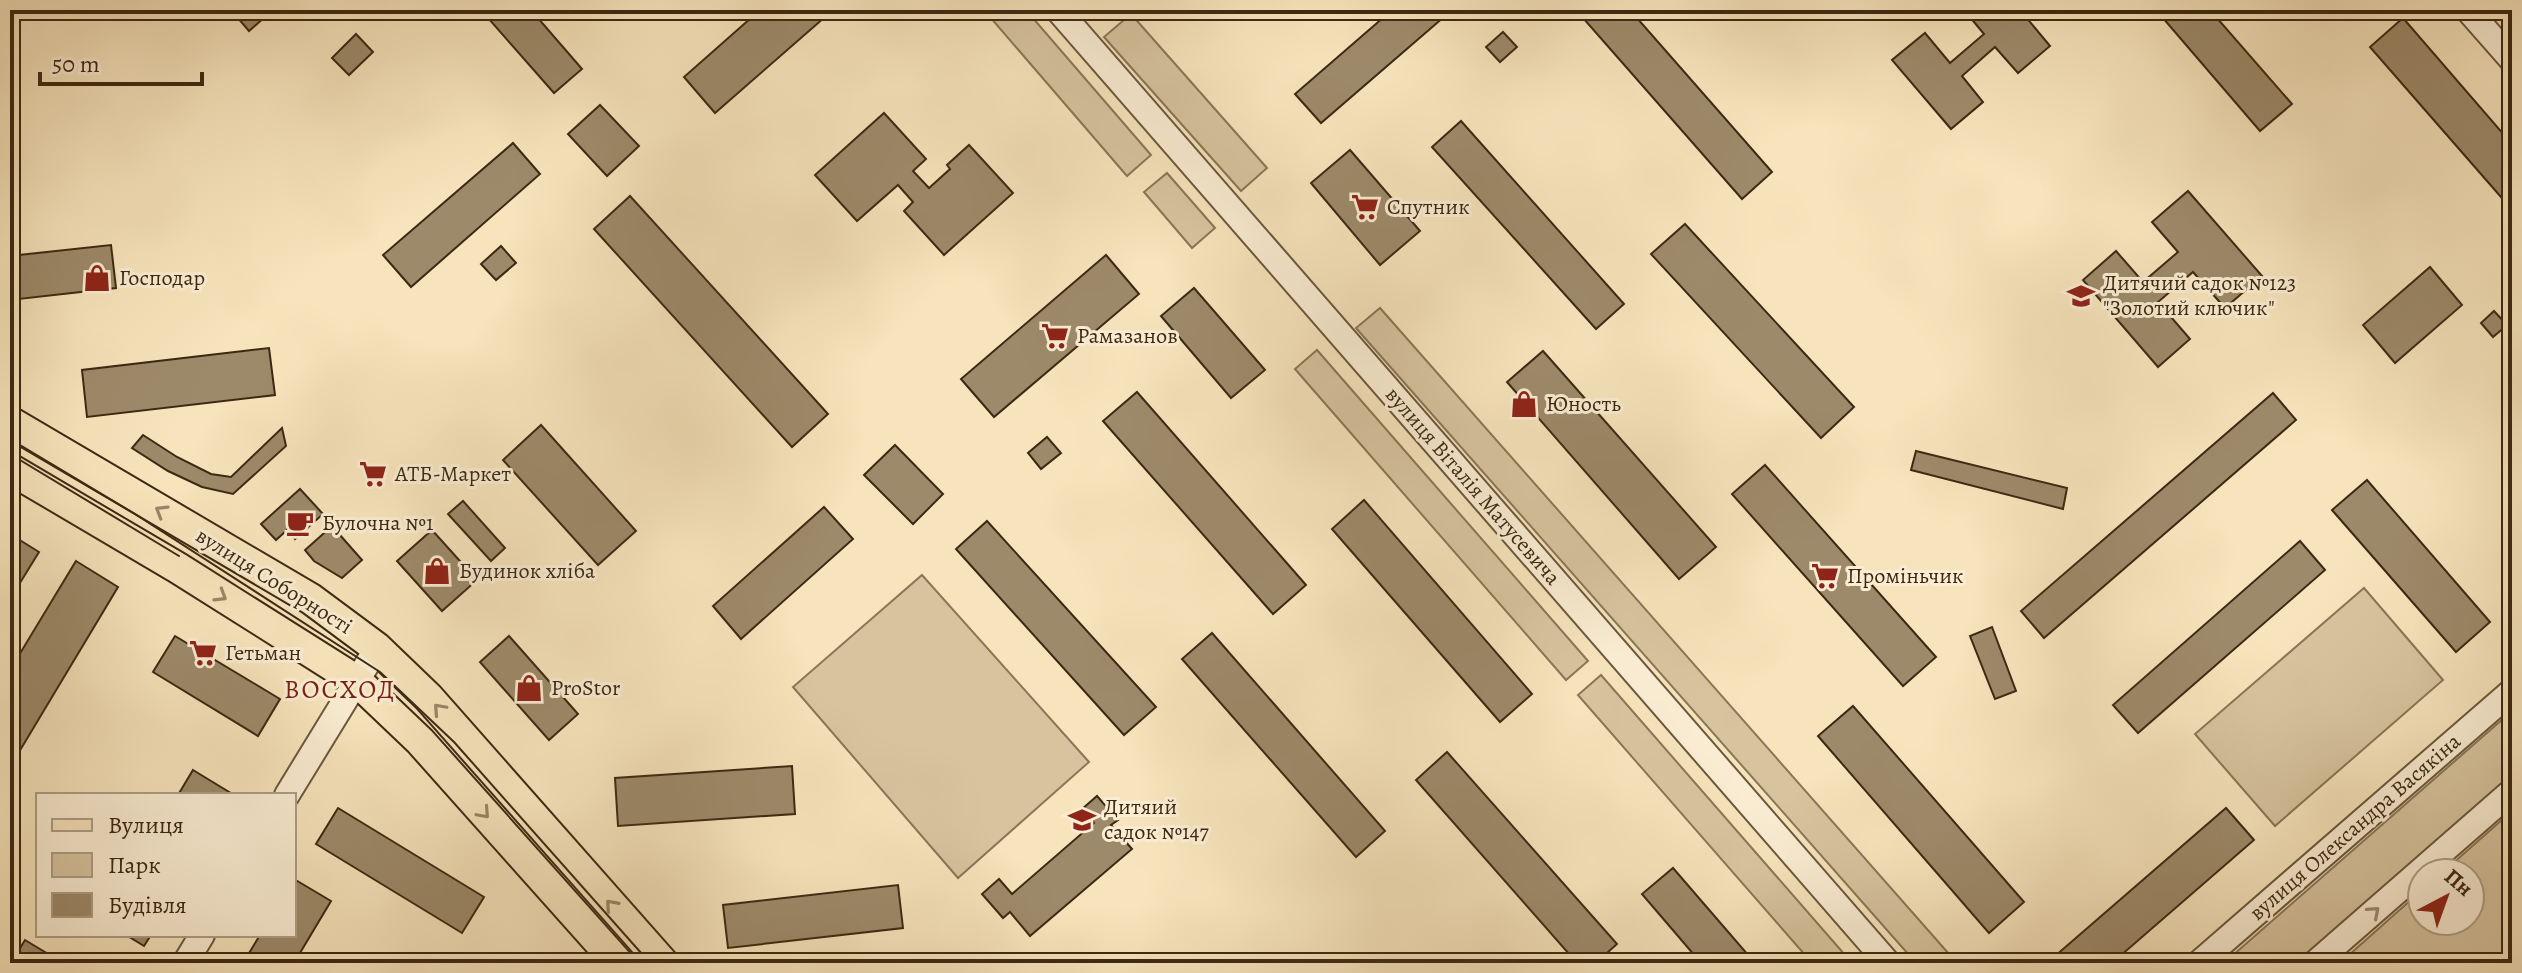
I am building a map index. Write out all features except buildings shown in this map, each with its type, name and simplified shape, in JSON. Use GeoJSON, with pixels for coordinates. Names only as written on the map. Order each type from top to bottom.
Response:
{"type":"FeatureCollection","features":[{"type":"Feature","properties":{"kind":"main road","name":"вулиця Соборності"},"geometry":{"type":"LineString","coordinates":[[10,422],[311,599],[377,648],[438,708],[663,963]]}},
{"type":"Feature","properties":{"kind":"main road","name":"вулиця Соборності"},"geometry":{"type":"LineString","coordinates":[[10,469],[178,568],[357,681],[420,741],[618,963]]}},
{"type":"Feature","properties":{"kind":"street","name":"вулиця Віталія Матусевича"},"geometry":{"type":"LineString","coordinates":[[1058,10],[1888,963]]}},
{"type":"Feature","properties":{"kind":"street"},"geometry":{"type":"LineString","coordinates":[[2468,10],[2512,60]]}},
{"type":"Feature","properties":{"kind":"street"},"geometry":{"type":"LineString","coordinates":[[288,793],[377,648]]}},
{"type":"Feature","properties":{"kind":"street","name":"вулиця Олександра Васякіна"},"geometry":{"type":"LineString","coordinates":[[2199,963],[2512,691]]}},
{"type":"Feature","properties":{"kind":"street"},"geometry":{"type":"LineString","coordinates":[[2315,963],[2512,791]]}},
{"type":"Feature","properties":{"kind":"street"},"geometry":{"type":"LineString","coordinates":[[185,963],[201,937]]}},
{"type":"Feature","properties":{"kind":"green space"},"geometry":{"type":"Polygon","coordinates":[[[984,10],[1026,10],[1151,155],[1127,176],[984,10]]]}},
{"type":"Feature","properties":{"kind":"green space"},"geometry":{"type":"Polygon","coordinates":[[[1131,14],[1267,168],[1241,191],[1104,37],[1131,14]]]}},
{"type":"Feature","properties":{"kind":"green space"},"geometry":{"type":"Polygon","coordinates":[[[1167,173],[1215,228],[1192,248],[1144,192],[1167,173]]]}},
{"type":"Feature","properties":{"kind":"green space"},"geometry":{"type":"Polygon","coordinates":[[[1380,308],[1957,963],[1916,963],[1356,328],[1380,308]]]}},
{"type":"Feature","properties":{"kind":"green space"},"geometry":{"type":"Polygon","coordinates":[[[1317,350],[1588,661],[1566,680],[1295,369],[1317,350]]]}},
{"type":"Feature","properties":{"kind":"green space"},"geometry":{"type":"Polygon","coordinates":[[[922,575],[1089,762],[958,878],[793,687],[922,575]]]}},
{"type":"Feature","properties":{"kind":"green space"},"geometry":{"type":"Polygon","coordinates":[[[2364,588],[2443,680],[2275,826],[2195,734],[2364,588]]]}},
{"type":"Feature","properties":{"kind":"green space"},"geometry":{"type":"Polygon","coordinates":[[[1601,675],[1852,963],[1812,963],[1578,695],[1601,675]]]}},
{"type":"Feature","properties":{"kind":"green space"},"geometry":{"type":"Polygon","coordinates":[[[2512,711],[2512,775],[2418,857],[2406,857],[2406,868],[2297,963],[2224,963],[2512,711]]]}},
{"type":"Feature","properties":{"kind":"green space"},"geometry":{"type":"Polygon","coordinates":[[[2512,811],[2512,963],[2340,963],[2406,904],[2406,937],[2486,937],[2486,857],[2460,857],[2512,811]]]}},
{"type":"Feature","properties":{"kind":"tram line"},"geometry":{"type":"LineString","coordinates":[[10,439],[135,514],[380,672],[454,742],[650,963]]}},
{"type":"Feature","properties":{"kind":"tram line"},"geometry":{"type":"LineString","coordinates":[[10,454],[179,556]]}},
{"type":"Feature","properties":{"kind":"place","name":"Спутник"},"geometry":{"type":"Point","coordinates":[1365,207]}},
{"type":"Feature","properties":{"kind":"place","name":"Господар"},"geometry":{"type":"Point","coordinates":[97,278]}},
{"type":"Feature","properties":{"kind":"place","name":"Дитячий садок №123 \"Золотий ключик\""},"geometry":{"type":"Point","coordinates":[2081,296]}},
{"type":"Feature","properties":{"kind":"place","name":"Рамазанов"},"geometry":{"type":"Point","coordinates":[1055,336]}},
{"type":"Feature","properties":{"kind":"place","name":"Юность"},"geometry":{"type":"Point","coordinates":[1524,404]}},
{"type":"Feature","properties":{"kind":"place","name":"АТБ-Маркет"},"geometry":{"type":"Point","coordinates":[373,474]}},
{"type":"Feature","properties":{"kind":"place","name":"Булочна №1"},"geometry":{"type":"Point","coordinates":[300,523]}},
{"type":"Feature","properties":{"kind":"place","name":"Будинок хліба"},"geometry":{"type":"Point","coordinates":[437,571]}},
{"type":"Feature","properties":{"kind":"place","name":"Проміньчик"},"geometry":{"type":"Point","coordinates":[1825,576]}},
{"type":"Feature","properties":{"kind":"place","name":"Гетьман"},"geometry":{"type":"Point","coordinates":[203,653]}},
{"type":"Feature","properties":{"kind":"place","name":"ProStor"},"geometry":{"type":"Point","coordinates":[529,688]}},
{"type":"Feature","properties":{"kind":"place","name":"Дитяий садок №147"},"geometry":{"type":"Point","coordinates":[1082,820]}},
{"type":"Feature","properties":{"kind":"district","name":"ВОСХОД"},"geometry":{"type":"Point","coordinates":[340,689]}}]}
